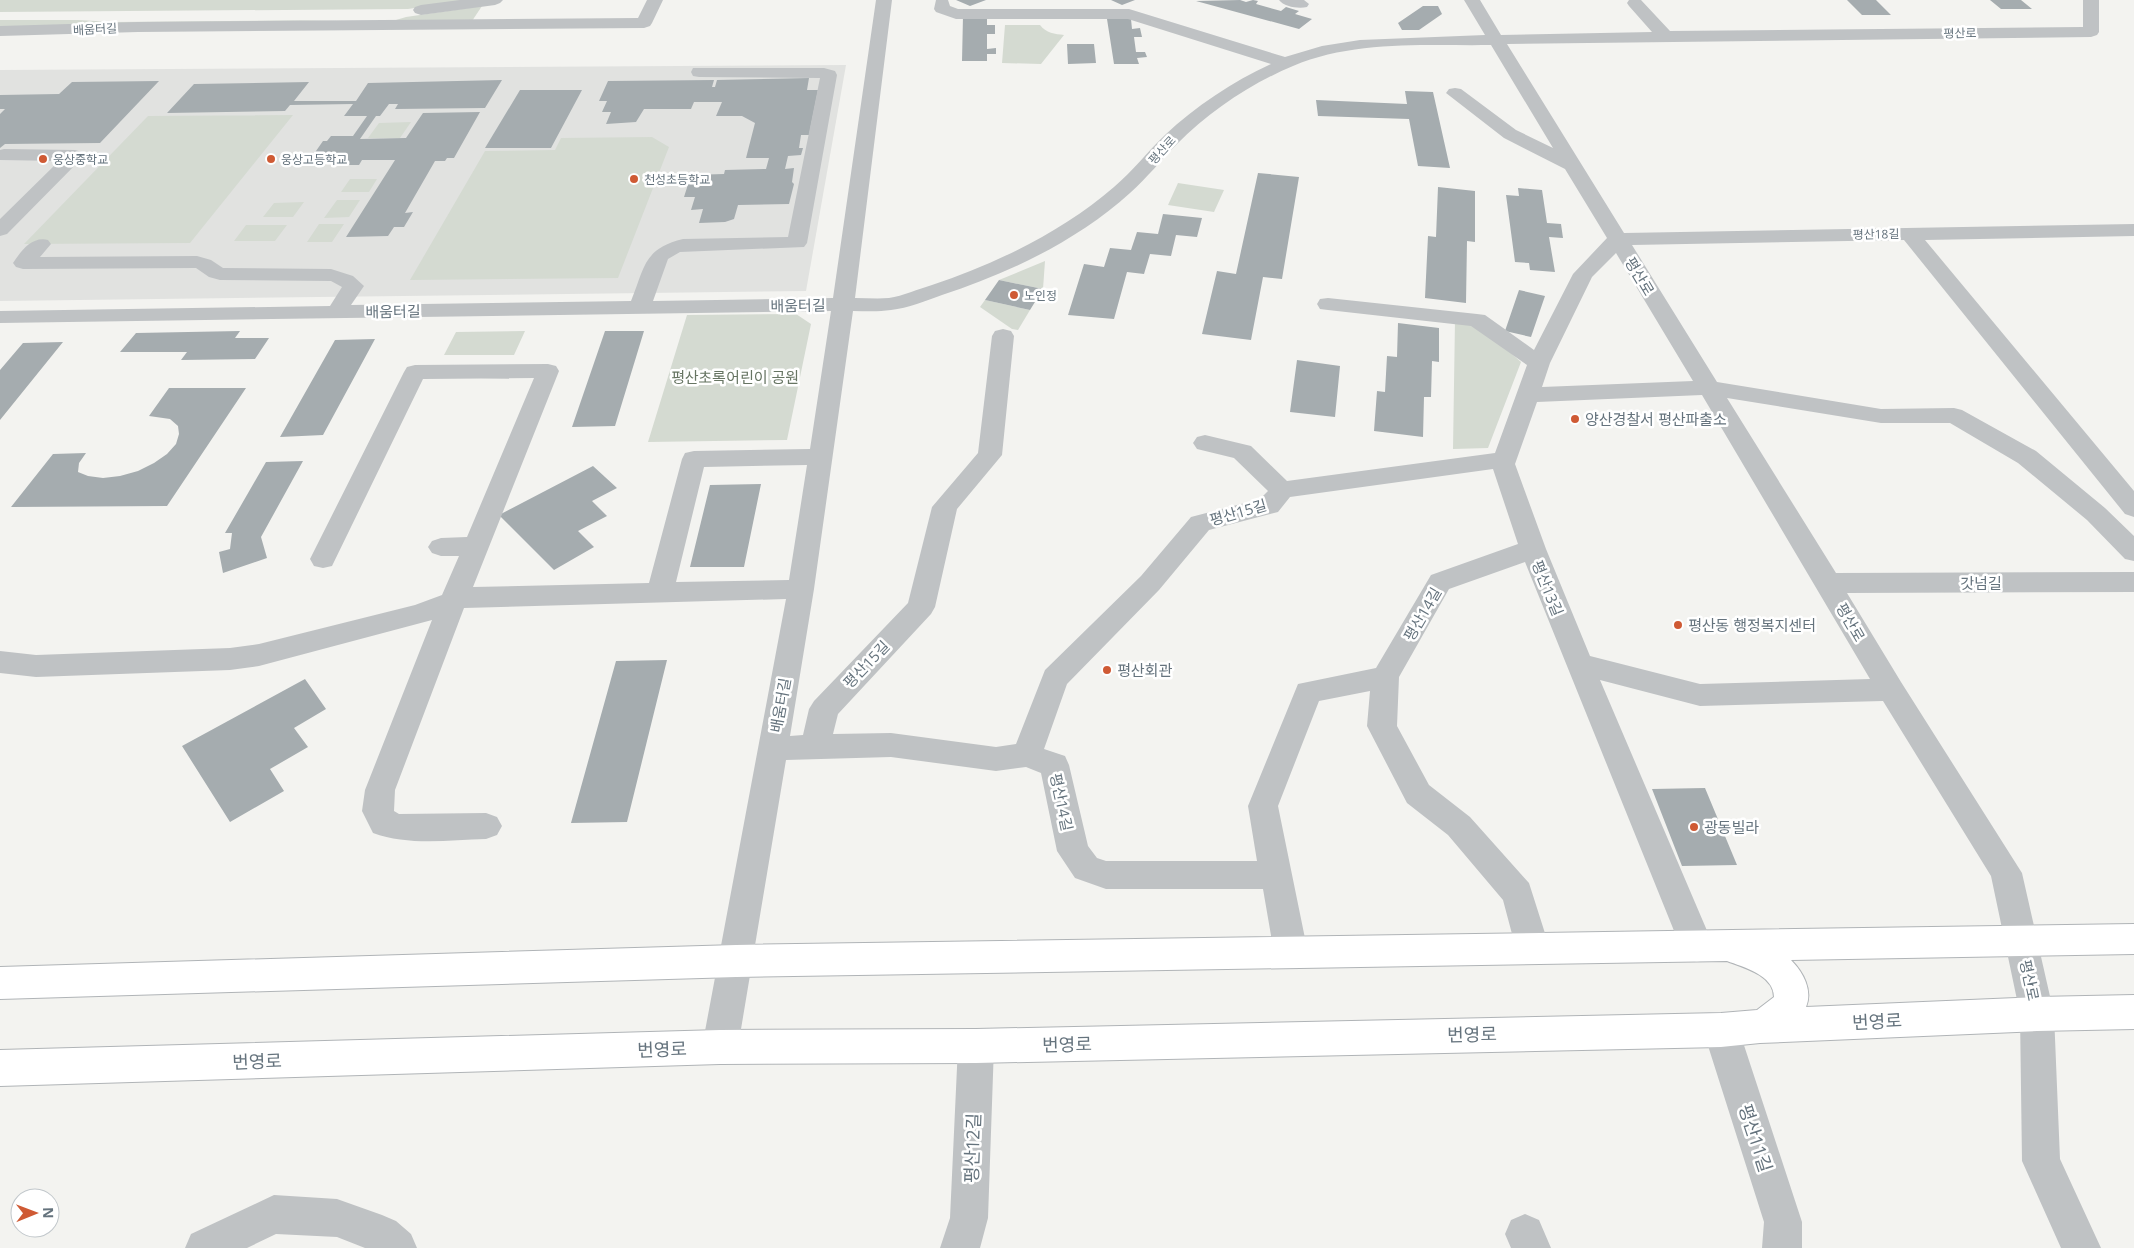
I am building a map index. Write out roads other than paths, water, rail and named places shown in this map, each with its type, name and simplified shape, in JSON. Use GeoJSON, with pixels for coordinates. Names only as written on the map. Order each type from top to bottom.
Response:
{"type":"FeatureCollection","features":[{"type":"Feature","properties":{"kind":"main road"},"geometry":{"type":"LineString","coordinates":[[0,983],[736,961],[2134,939]]}},
{"type":"Feature","properties":{"kind":"main road"},"geometry":{"type":"LineString","coordinates":[[1712,946],[1766,960],[1784,976],[1789,984],[1792,998],[1790,1006],[1784,1012],[1760,1026]]}},
{"type":"Feature","properties":{"kind":"main road","name":"번영로"},"geometry":{"type":"LineString","coordinates":[[0,1068],[720,1047],[976,1046],[1721,1030],[1760,1026],[2037,1014],[2134,1012]]}},
{"type":"Feature","properties":{"kind":"street"},"geometry":{"type":"LineString","coordinates":[[373,21],[496,0]]}},
{"type":"Feature","properties":{"kind":"street","name":"배움터길"},"geometry":{"type":"LineString","coordinates":[[0,17],[644,23],[655,0]]}},
{"type":"Feature","properties":{"kind":"street"},"geometry":{"type":"LineString","coordinates":[[843,304],[884,0]]}},
{"type":"Feature","properties":{"kind":"street","name":"평산로"},"geometry":{"type":"LineString","coordinates":[[1472,0],[1891,690],[2006,873],[2037,1014],[2041,1162],[2081,1248]]}},
{"type":"Feature","properties":{"kind":"street","name":"평산로"},"geometry":{"type":"LineString","coordinates":[[843,304],[891,304],[910,299],[944,288],[1036,248],[1093,213],[1116,195],[1140,175],[1169,141],[1204,111],[1244,85],[1286,63],[1323,51],[1379,42],[1665,36],[2092,32],[2091,0]]}},
{"type":"Feature","properties":{"kind":"street"},"geometry":{"type":"LineString","coordinates":[[942,3],[942,9],[956,14],[1077,7],[1164,18],[1286,63]]}},
{"type":"Feature","properties":{"kind":"street"},"geometry":{"type":"LineString","coordinates":[[1635,3],[1665,36]]}},
{"type":"Feature","properties":{"kind":"street","name":"배움터길"},"geometry":{"type":"LineString","coordinates":[[0,32],[373,21]]}},
{"type":"Feature","properties":{"kind":"street"},"geometry":{"type":"LineString","coordinates":[[640,307],[659,257],[674,247],[683,245],[797,243],[829,75],[824,72],[699,72]]}},
{"type":"Feature","properties":{"kind":"street"},"geometry":{"type":"LineString","coordinates":[[1455,93],[1510,134],[1573,165]]}},
{"type":"Feature","properties":{"kind":"street"},"geometry":{"type":"LineString","coordinates":[[3,225],[75,156],[4,155]]}},
{"type":"Feature","properties":{"kind":"street","name":"평산18길"},"geometry":{"type":"LineString","coordinates":[[1618,239],[2134,230]]}},
{"type":"Feature","properties":{"kind":"street"},"geometry":{"type":"LineString","coordinates":[[1910,234],[2134,508]]}},
{"type":"Feature","properties":{"kind":"street"},"geometry":{"type":"LineString","coordinates":[[1502,460],[1539,363],[1583,274],[1618,239]]}},
{"type":"Feature","properties":{"kind":"street"},"geometry":{"type":"LineString","coordinates":[[40,244],[23,263],[197,262],[220,274],[331,275],[350,282],[353,286],[337,311]]}},
{"type":"Feature","properties":{"kind":"street","name":"배움터길"},"geometry":{"type":"LineString","coordinates":[[0,317],[843,304],[801,589],[720,1047]]}},
{"type":"Feature","properties":{"kind":"street"},"geometry":{"type":"LineString","coordinates":[[1328,304],[1477,320],[1539,363]]}},
{"type":"Feature","properties":{"kind":"street","name":"평산15길"},"geometry":{"type":"LineString","coordinates":[[815,747],[824,708],[921,607],[945,507],[990,455],[1004,336]]}},
{"type":"Feature","properties":{"kind":"street"},"geometry":{"type":"LineString","coordinates":[[323,559],[415,372],[548,371],[453,602],[380,790],[378,812],[384,824],[399,827],[486,826]]}},
{"type":"Feature","properties":{"kind":"street"},"geometry":{"type":"LineString","coordinates":[[1528,395],[1708,388],[1881,416],[1954,415],[2027,457],[2096,514],[2134,552]]}},
{"type":"Feature","properties":{"kind":"street"},"geometry":{"type":"LineString","coordinates":[[1205,443],[1242,452],[1282,490]]}},
{"type":"Feature","properties":{"kind":"street"},"geometry":{"type":"LineString","coordinates":[[660,592],[694,459],[820,457]]}},
{"type":"Feature","properties":{"kind":"street","name":"평산15길"},"geometry":{"type":"LineString","coordinates":[[1028,755],[1055,678],[1150,583],[1200,522],[1269,506],[1282,490],[1502,460]]}},
{"type":"Feature","properties":{"kind":"street","name":"평산13길"},"geometry":{"type":"LineString","coordinates":[[1502,460],[1533,549],[1579,664],[1712,946]]}},
{"type":"Feature","properties":{"kind":"street"},"geometry":{"type":"LineString","coordinates":[[441,547],[476,546]]}},
{"type":"Feature","properties":{"kind":"street","name":"평산14길"},"geometry":{"type":"LineString","coordinates":[[1385,677],[1440,582],[1533,549]]}},
{"type":"Feature","properties":{"kind":"street","name":"갓넘길"},"geometry":{"type":"LineString","coordinates":[[1828,584],[2134,582]]}},
{"type":"Feature","properties":{"kind":"street"},"geometry":{"type":"LineString","coordinates":[[0,662],[36,666],[230,659],[259,655],[419,614],[468,597],[801,589]]}},
{"type":"Feature","properties":{"kind":"street"},"geometry":{"type":"LineString","coordinates":[[1579,664],[1700,695],[1891,690]]}},
{"type":"Feature","properties":{"kind":"street"},"geometry":{"type":"LineString","coordinates":[[1291,953],[1263,806],[1308,692],[1385,677],[1382,726],[1418,794],[1459,826],[1517,893],[1533,949]]}},
{"type":"Feature","properties":{"kind":"street","name":"평산14길"},"geometry":{"type":"LineString","coordinates":[[772,748],[891,745],[996,759],[1028,755],[1054,765],[1073,851],[1086,868],[1106,875],[1276,875]]}},
{"type":"Feature","properties":{"kind":"street","name":"평산11길"},"geometry":{"type":"LineString","coordinates":[[1721,1030],[1783,1222],[1782,1248]]}},
{"type":"Feature","properties":{"kind":"street","name":"평산12길"},"geometry":{"type":"LineString","coordinates":[[960,1248],[969,1218],[976,1046]]}},
{"type":"Feature","properties":{"kind":"street"},"geometry":{"type":"LineString","coordinates":[[205,1248],[274,1214],[338,1218],[382,1235],[397,1248]]}},
{"type":"Feature","properties":{"kind":"place","name":"웅상중학교"},"geometry":{"type":"Point","coordinates":[43,159]}},
{"type":"Feature","properties":{"kind":"place","name":"웅상고등학교"},"geometry":{"type":"Point","coordinates":[271,159]}},
{"type":"Feature","properties":{"kind":"place","name":"천성초등학교"},"geometry":{"type":"Point","coordinates":[634,179]}},
{"type":"Feature","properties":{"kind":"place","name":"노인정"},"geometry":{"type":"Point","coordinates":[1014,295]}},
{"type":"Feature","properties":{"kind":"place","name":"양산경찰서 평산파출소"},"geometry":{"type":"Point","coordinates":[1575,419]}},
{"type":"Feature","properties":{"kind":"place","name":"평산동 행정복지센터"},"geometry":{"type":"Point","coordinates":[1678,625]}},
{"type":"Feature","properties":{"kind":"place","name":"평산회관"},"geometry":{"type":"Point","coordinates":[1107,670]}},
{"type":"Feature","properties":{"kind":"place","name":"광동빌라"},"geometry":{"type":"Point","coordinates":[1694,827]}},
{"type":"Feature","properties":{"kind":"park label","name":"평산초록어린이 공원"},"geometry":{"type":"Point","coordinates":[735,377]}}]}
